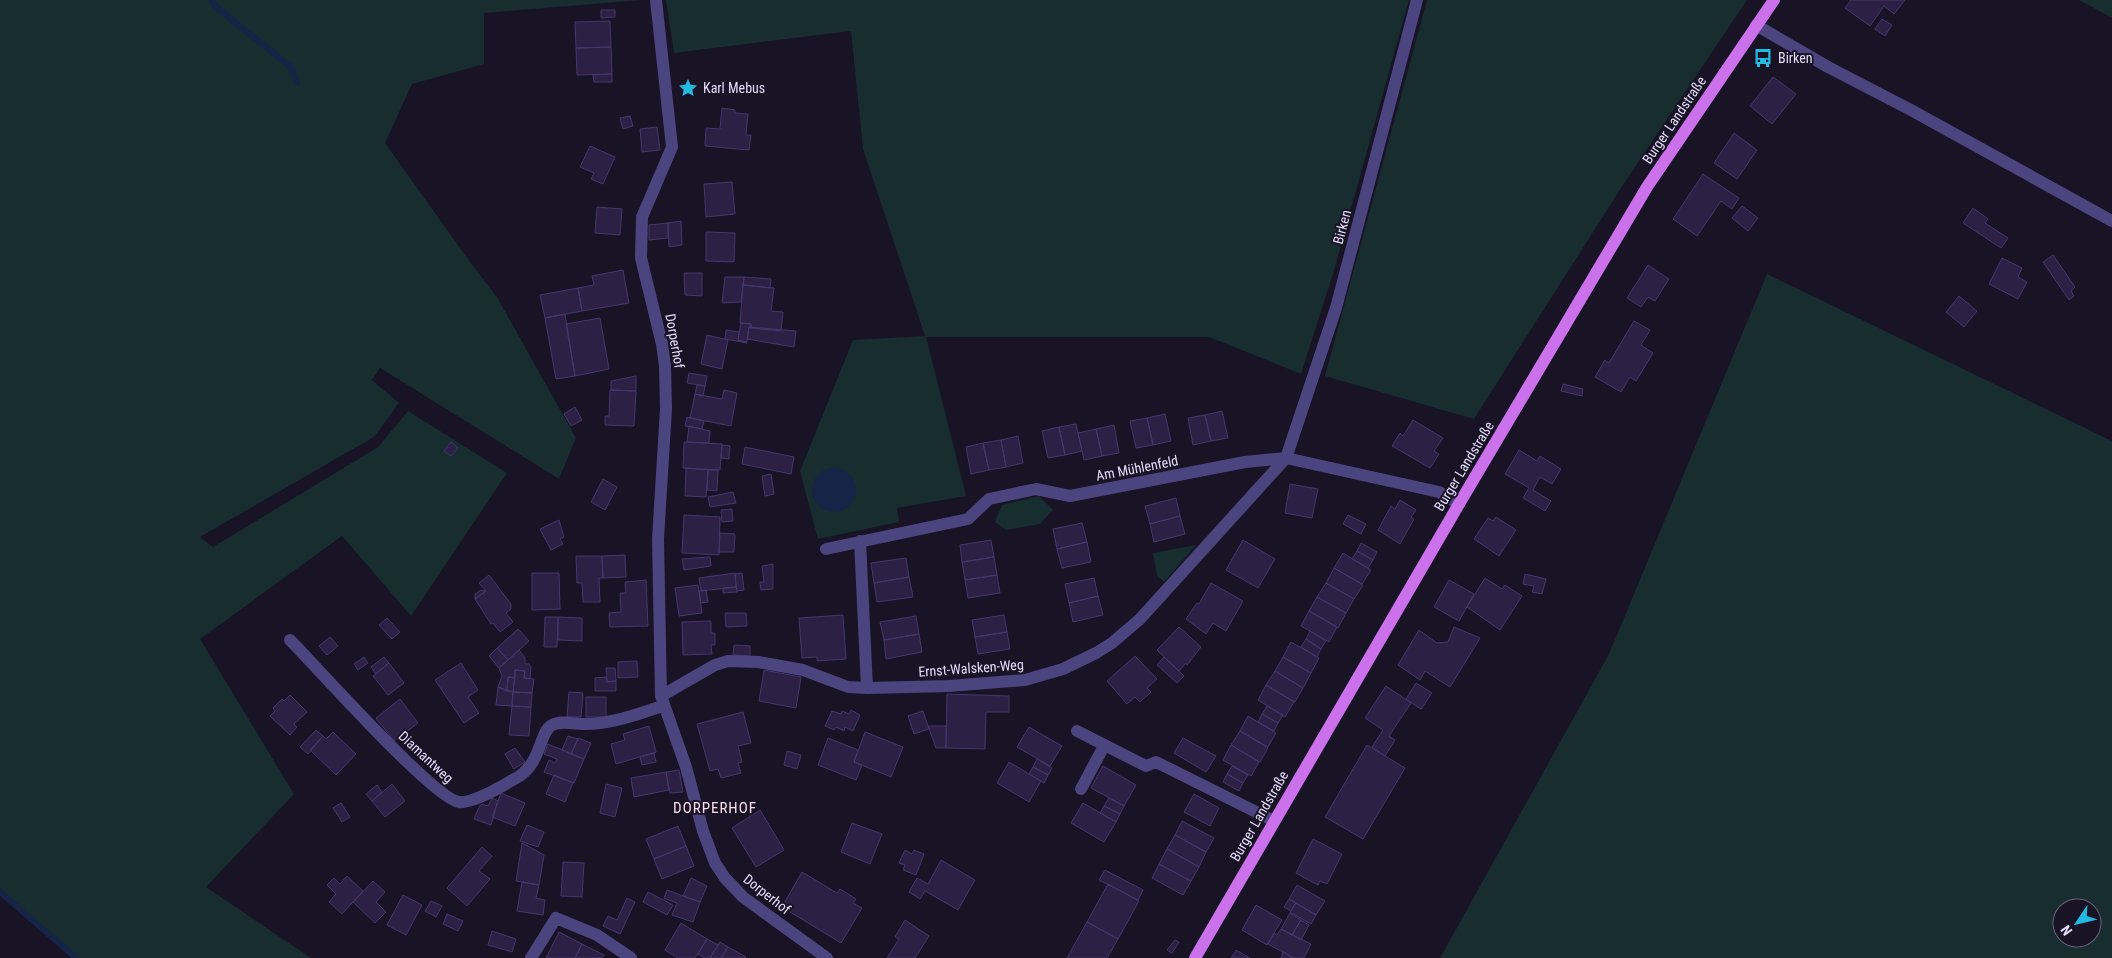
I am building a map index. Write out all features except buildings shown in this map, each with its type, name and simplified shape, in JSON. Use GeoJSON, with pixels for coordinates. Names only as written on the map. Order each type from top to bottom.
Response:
{"type":"FeatureCollection","features":[{"type":"Feature","properties":{"kind":"main road","name":"Burger Landstraße"},"geometry":{"type":"LineString","coordinates":[[1195,958],[1458,504],[1647,187],[1774,0]]}},
{"type":"Feature","properties":{"kind":"street","name":"Dorperhof"},"geometry":{"type":"LineString","coordinates":[[656,0],[672,147],[642,217],[641,258],[662,344],[666,380],[658,539],[662,701],[686,767],[703,831],[716,863],[725,878],[743,897],[827,958]]}},
{"type":"Feature","properties":{"kind":"street","name":"Birken"},"geometry":{"type":"LineString","coordinates":[[1286,458],[1336,308],[1417,0]]}},
{"type":"Feature","properties":{"kind":"street"},"geometry":{"type":"LineString","coordinates":[[1756,25],[1828,67],[1911,110],[2112,221]]}},
{"type":"Feature","properties":{"kind":"street","name":"Am Mühlenfeld"},"geometry":{"type":"LineString","coordinates":[[826,549],[968,519],[989,499],[1036,489],[1070,496],[1245,462],[1286,458],[1439,492],[1458,504]]}},
{"type":"Feature","properties":{"kind":"street","name":"Ernst-Walsken-Weg"},"geometry":{"type":"LineString","coordinates":[[867,688],[949,686],[1026,680],[1062,669],[1086,659],[1112,643],[1140,619],[1286,458]]}},
{"type":"Feature","properties":{"kind":"street"},"geometry":{"type":"LineString","coordinates":[[662,701],[715,665],[735,661],[758,662],[803,670],[848,687],[867,688],[860,541]]}},
{"type":"Feature","properties":{"kind":"street","name":"Diamantweg"},"geometry":{"type":"LineString","coordinates":[[290,640],[408,763],[447,797],[459,802],[473,800],[526,770],[535,759],[545,733],[552,725],[562,723],[609,723],[662,701]]}},
{"type":"Feature","properties":{"kind":"street"},"geometry":{"type":"LineString","coordinates":[[1077,731],[1146,766],[1156,762],[1274,820]]}},
{"type":"Feature","properties":{"kind":"street"},"geometry":{"type":"LineString","coordinates":[[1081,790],[1104,746]]}},
{"type":"Feature","properties":{"kind":"street"},"geometry":{"type":"LineString","coordinates":[[531,958],[556,918],[597,935],[631,958]]}},
{"type":"Feature","properties":{"kind":"green space"},"geometry":{"type":"Polygon","coordinates":[[[0,0],[642,0],[484,13],[484,64],[412,84],[385,143],[497,297],[576,438],[559,479],[380,368],[372,380],[399,403],[374,437],[200,537],[213,547],[378,447],[408,411],[507,473],[411,616],[342,536],[200,639],[294,794],[206,887],[311,958],[72,958],[0,890],[0,0]]]}},
{"type":"Feature","properties":{"kind":"green space"},"geometry":{"type":"Polygon","coordinates":[[[666,0],[1409,0],[1333,274],[1301,374],[1209,337],[926,337],[966,496],[897,508],[899,522],[818,539],[800,471],[853,340],[925,336],[863,149],[851,31],[674,53],[666,0]]]}},
{"type":"Feature","properties":{"kind":"green space"},"geometry":{"type":"Polygon","coordinates":[[[1427,0],[1747,0],[1623,185],[1474,419],[1325,376],[1427,0]]]}},
{"type":"Feature","properties":{"kind":"green space"},"geometry":{"type":"Polygon","coordinates":[[[2079,0],[2112,0],[2112,18],[2079,0]]]}},
{"type":"Feature","properties":{"kind":"green space"},"geometry":{"type":"Polygon","coordinates":[[[1767,274],[2112,441],[2112,958],[1440,958],[1609,654],[1767,274]]]}},
{"type":"Feature","properties":{"kind":"green space"},"geometry":{"type":"Polygon","coordinates":[[[1039,496],[1053,510],[1040,524],[1006,530],[995,522],[1002,505],[1039,496]]]}},
{"type":"Feature","properties":{"kind":"green space"},"geometry":{"type":"Polygon","coordinates":[[[1196,545],[1164,582],[1157,576],[1153,553],[1196,545]]]}},
{"type":"Feature","properties":{"kind":"water"},"geometry":{"type":"Polygon","coordinates":[[[834,468],[846,472],[852,478],[856,490],[852,502],[846,508],[834,512],[822,508],[816,502],[812,490],[816,478],[822,472],[834,468]]]}},
{"type":"Feature","properties":{"kind":"waterway"},"geometry":{"type":"LineString","coordinates":[[212,0],[216,7],[291,67],[297,83]]}},
{"type":"Feature","properties":{"kind":"waterway"},"geometry":{"type":"LineString","coordinates":[[0,892],[76,958]]}},
{"type":"Feature","properties":{"kind":"place","name":"Birken"},"geometry":{"type":"Point","coordinates":[1763,58]}},
{"type":"Feature","properties":{"kind":"place","name":"Karl Mebus"},"geometry":{"type":"Point","coordinates":[688,88]}},
{"type":"Feature","properties":{"kind":"district","name":"DORPERHOF"},"geometry":{"type":"Point","coordinates":[715,808]}}]}
